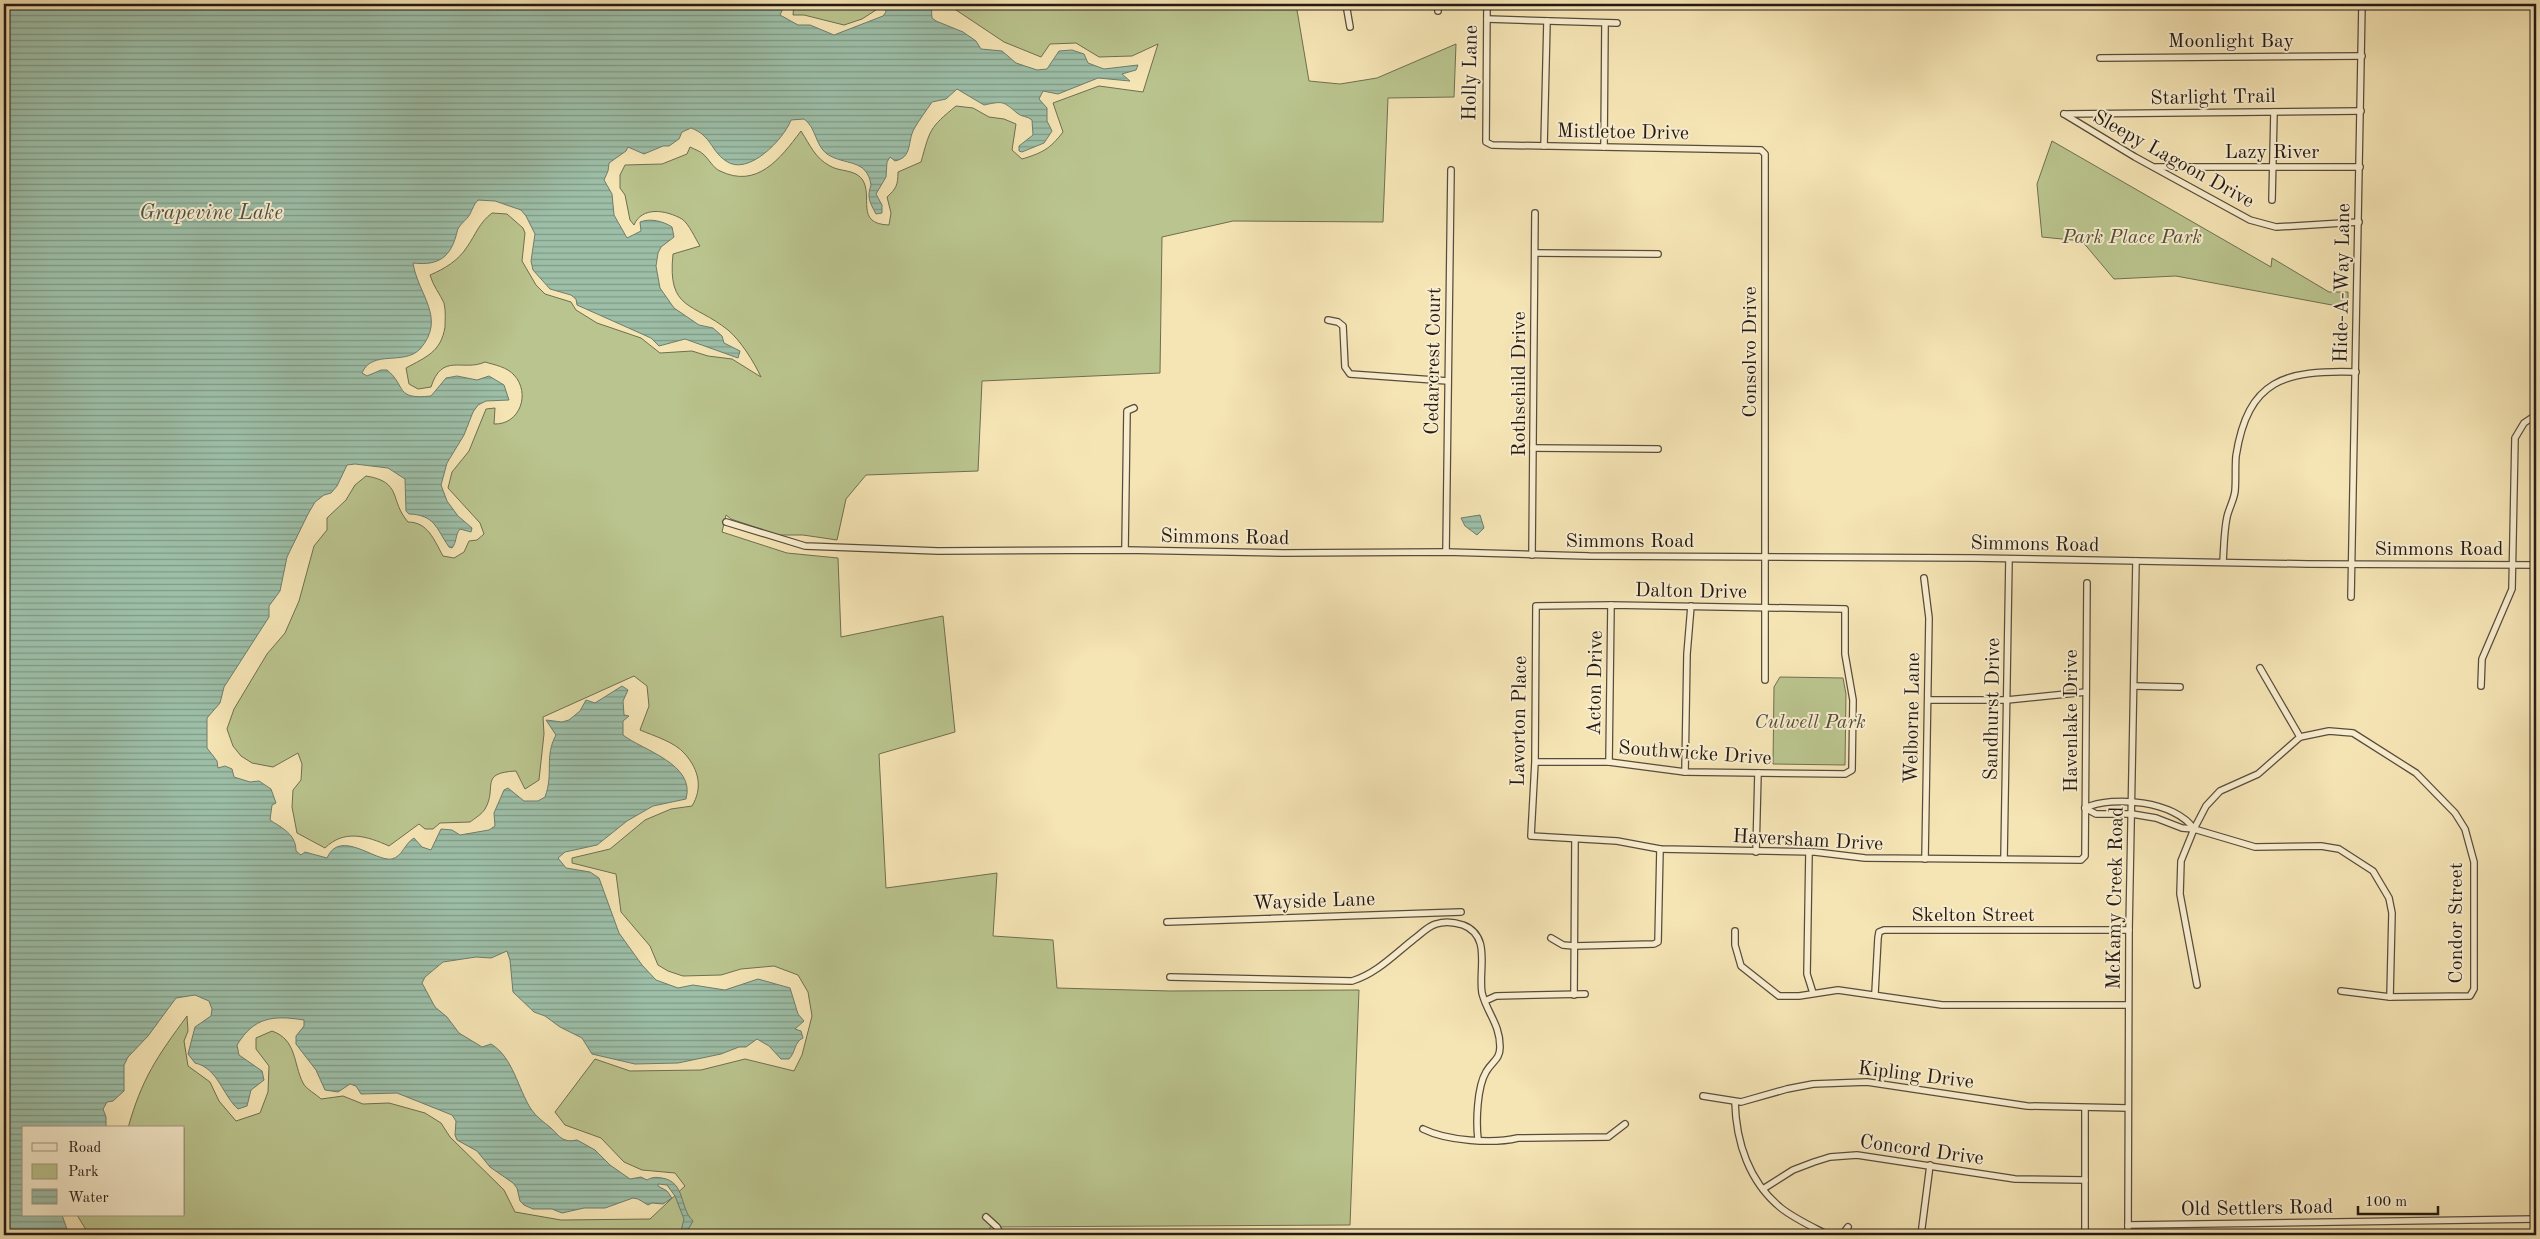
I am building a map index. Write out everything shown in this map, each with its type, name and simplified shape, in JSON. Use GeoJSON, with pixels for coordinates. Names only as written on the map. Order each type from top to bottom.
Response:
{"type":"FeatureCollection","features":[{"type":"Feature","properties":{"kind":"street"},"geometry":{"type":"LineString","coordinates":[[1346,4],[1350,27]]}},
{"type":"Feature","properties":{"kind":"street"},"geometry":{"type":"LineString","coordinates":[[1438,4],[1438,11]]}},
{"type":"Feature","properties":{"kind":"street","name":"Holly Lane"},"geometry":{"type":"LineString","coordinates":[[1486,142],[1487,4]]}},
{"type":"Feature","properties":{"kind":"street","name":"Hide-A-Way Lane"},"geometry":{"type":"LineString","coordinates":[[2351,597],[2362,4]]}},
{"type":"Feature","properties":{"kind":"street"},"geometry":{"type":"LineString","coordinates":[[1486,19],[1617,23]]}},
{"type":"Feature","properties":{"kind":"street"},"geometry":{"type":"LineString","coordinates":[[1544,146],[1548,21]]}},
{"type":"Feature","properties":{"kind":"street"},"geometry":{"type":"LineString","coordinates":[[1604,147],[1605,22]]}},
{"type":"Feature","properties":{"kind":"street","name":"Moonlight Bay"},"geometry":{"type":"LineString","coordinates":[[2100,58],[2362,56]]}},
{"type":"Feature","properties":{"kind":"street","name":"Starlight Trail"},"geometry":{"type":"LineString","coordinates":[[2064,114],[2361,111]]}},
{"type":"Feature","properties":{"kind":"street"},"geometry":{"type":"LineString","coordinates":[[2272,200],[2271,168],[2274,112]]}},
{"type":"Feature","properties":{"kind":"street","name":"Sleepy Lagoon Drive"},"geometry":{"type":"LineString","coordinates":[[2064,114],[2220,204],[2258,222],[2276,226],[2358,222]]}},
{"type":"Feature","properties":{"kind":"street","name":"Mistletoe Drive"},"geometry":{"type":"LineString","coordinates":[[1486,142],[1492,145],[1761,150]]}},
{"type":"Feature","properties":{"kind":"street","name":"Consolvo Drive"},"geometry":{"type":"LineString","coordinates":[[1761,150],[1767,161],[1765,680]]}},
{"type":"Feature","properties":{"kind":"street","name":"Lazy River"},"geometry":{"type":"LineString","coordinates":[[2154,167],[2360,167]]}},
{"type":"Feature","properties":{"kind":"street","name":"Cedarcrest Court"},"geometry":{"type":"LineString","coordinates":[[1446,552],[1450,170]]}},
{"type":"Feature","properties":{"kind":"street","name":"Rothschild Drive"},"geometry":{"type":"LineString","coordinates":[[1532,555],[1535,213]]}},
{"type":"Feature","properties":{"kind":"street"},"geometry":{"type":"LineString","coordinates":[[1535,253],[1658,254]]}},
{"type":"Feature","properties":{"kind":"street"},"geometry":{"type":"LineString","coordinates":[[1328,320],[1338,322],[1343,326],[1345,367],[1350,374],[1448,381]]}},
{"type":"Feature","properties":{"kind":"street"},"geometry":{"type":"LineString","coordinates":[[2223,562],[2226,524],[2235,493],[2236,457],[2252,404],[2266,389],[2296,374],[2356,372]]}},
{"type":"Feature","properties":{"kind":"street"},"geometry":{"type":"LineString","coordinates":[[1125,550],[1128,411],[1134,408]]}},
{"type":"Feature","properties":{"kind":"street"},"geometry":{"type":"LineString","coordinates":[[2481,686],[2482,659],[2512,589],[2515,438],[2524,423],[2536,415]]}},
{"type":"Feature","properties":{"kind":"street"},"geometry":{"type":"LineString","coordinates":[[1534,448],[1658,449]]}},
{"type":"Feature","properties":{"kind":"street","name":"Simmons Road"},"geometry":{"type":"LineString","coordinates":[[726,522],[805,546],[956,551],[1446,552],[1532,555],[2536,565]]}},
{"type":"Feature","properties":{"kind":"street","name":"Sandhurst Drive"},"geometry":{"type":"LineString","coordinates":[[2004,859],[2009,559]]}},
{"type":"Feature","properties":{"kind":"street","name":"McKamy Creek Road"},"geometry":{"type":"LineString","coordinates":[[2128,1235],[2128,930],[2133,803],[2136,561]]}},
{"type":"Feature","properties":{"kind":"street","name":"Welborne Lane"},"geometry":{"type":"LineString","coordinates":[[1924,578],[1929,618],[1925,859]]}},
{"type":"Feature","properties":{"kind":"street","name":"Havenlake Drive"},"geometry":{"type":"LineString","coordinates":[[2085,859],[2087,583]]}},
{"type":"Feature","properties":{"kind":"street","name":"Dalton Drive"},"geometry":{"type":"LineString","coordinates":[[1536,606],[1611,605],[1845,609],[1845,654],[1853,700],[1852,770]]}},
{"type":"Feature","properties":{"kind":"street","name":"Acton Drive"},"geometry":{"type":"LineString","coordinates":[[1609,762],[1611,605]]}},
{"type":"Feature","properties":{"kind":"street","name":"Lavorton Place"},"geometry":{"type":"LineString","coordinates":[[1531,836],[1535,762],[1536,606]]}},
{"type":"Feature","properties":{"kind":"street"},"geometry":{"type":"LineString","coordinates":[[1685,772],[1686,654],[1691,606]]}},
{"type":"Feature","properties":{"kind":"street"},"geometry":{"type":"LineString","coordinates":[[2197,985],[2180,894],[2181,861],[2194,828],[2206,806],[2220,791],[2258,774],[2300,737],[2260,668]]}},
{"type":"Feature","properties":{"kind":"street"},"geometry":{"type":"LineString","coordinates":[[2134,686],[2180,687]]}},
{"type":"Feature","properties":{"kind":"street"},"geometry":{"type":"LineString","coordinates":[[1928,700],[2007,700],[2086,692]]}},
{"type":"Feature","properties":{"kind":"street","name":"Condor Street"},"geometry":{"type":"LineString","coordinates":[[2300,737],[2329,731],[2353,733],[2416,773],[2454,813],[2464,829],[2474,862],[2474,990],[2470,996],[2390,997],[2341,991]]}},
{"type":"Feature","properties":{"kind":"street","name":"Southwicke Drive"},"geometry":{"type":"LineString","coordinates":[[1535,762],[1609,762],[1685,772],[1841,774],[1852,770]]}},
{"type":"Feature","properties":{"kind":"street"},"geometry":{"type":"LineString","coordinates":[[1756,852],[1758,773]]}},
{"type":"Feature","properties":{"kind":"street"},"geometry":{"type":"LineString","coordinates":[[2085,808],[2097,803],[2155,805],[2186,818],[2194,828]]}},
{"type":"Feature","properties":{"kind":"street"},"geometry":{"type":"LineString","coordinates":[[2085,808],[2096,814],[2132,814],[2156,818],[2182,828],[2194,828],[2255,848],[2321,846],[2339,849],[2373,871],[2389,898],[2392,914],[2390,997]]}},
{"type":"Feature","properties":{"kind":"street","name":"Haversham Drive"},"geometry":{"type":"LineString","coordinates":[[1531,836],[1617,841],[1660,849],[1808,852],[1865,858],[2085,859]]}},
{"type":"Feature","properties":{"kind":"street"},"geometry":{"type":"LineString","coordinates":[[1574,995],[1575,839]]}},
{"type":"Feature","properties":{"kind":"street"},"geometry":{"type":"LineString","coordinates":[[1551,938],[1563,945],[1574,946],[1654,944],[1658,942],[1660,849]]}},
{"type":"Feature","properties":{"kind":"street"},"geometry":{"type":"LineString","coordinates":[[1808,852],[1808,974],[1813,993]]}},
{"type":"Feature","properties":{"kind":"street","name":"Wayside Lane"},"geometry":{"type":"LineString","coordinates":[[1167,922],[1461,912]]}},
{"type":"Feature","properties":{"kind":"street"},"geometry":{"type":"LineString","coordinates":[[1170,977],[1352,981],[1374,972],[1434,924],[1452,922],[1468,927],[1478,938],[1481,948],[1482,991],[1495,1019],[1500,1047],[1499,1059],[1485,1073],[1478,1104],[1478,1139]]}},
{"type":"Feature","properties":{"kind":"street","name":"Skelton Street"},"geometry":{"type":"LineString","coordinates":[[1875,994],[1878,938],[1879,932],[1884,930],[2128,930]]}},
{"type":"Feature","properties":{"kind":"street"},"geometry":{"type":"LineString","coordinates":[[1735,931],[1738,958],[1741,966],[1756,980],[1779,996],[1799,996],[1838,990],[1942,1005],[2128,1006]]}},
{"type":"Feature","properties":{"kind":"street"},"geometry":{"type":"LineString","coordinates":[[1485,1001],[1496,996],[1585,994]]}},
{"type":"Feature","properties":{"kind":"street","name":"Kipling Drive"},"geometry":{"type":"LineString","coordinates":[[1703,1096],[1735,1102],[1813,1084],[1867,1082],[2027,1106],[2128,1108]]}},
{"type":"Feature","properties":{"kind":"street"},"geometry":{"type":"LineString","coordinates":[[1735,1102],[1739,1143],[1753,1174],[1763,1189],[1781,1208],[1828,1235]]}},
{"type":"Feature","properties":{"kind":"street"},"geometry":{"type":"LineString","coordinates":[[2085,1108],[2085,1235]]}},
{"type":"Feature","properties":{"kind":"street"},"geometry":{"type":"LineString","coordinates":[[1423,1129],[1436,1136],[1505,1141],[1518,1138],[1608,1137],[1625,1124]]}},
{"type":"Feature","properties":{"kind":"street","name":"Concord Drive"},"geometry":{"type":"LineString","coordinates":[[1763,1189],[1793,1170],[1830,1157],[1857,1155],[2015,1179],[2085,1180]]}},
{"type":"Feature","properties":{"kind":"street"},"geometry":{"type":"LineString","coordinates":[[1921,1235],[1930,1165]]}},
{"type":"Feature","properties":{"kind":"street"},"geometry":{"type":"LineString","coordinates":[[986,1217],[997,1226],[1001,1235]]}},
{"type":"Feature","properties":{"kind":"street","name":"Old Settlers Road"},"geometry":{"type":"LineString","coordinates":[[2128,1225],[2536,1218]]}},
{"type":"Feature","properties":{"kind":"street"},"geometry":{"type":"LineString","coordinates":[[1842,1235],[1848,1227]]}},
{"type":"Feature","properties":{"kind":"green space"},"geometry":{"type":"Polygon","coordinates":[[[794,4],[874,4],[876,10],[862,19],[844,25],[804,15],[793,15],[794,4]]]}},
{"type":"Feature","properties":{"kind":"green space"},"geometry":{"type":"Polygon","coordinates":[[[947,4],[1296,4],[1309,81],[1340,84],[1377,78],[1456,44],[1454,97],[1388,98],[1383,222],[1233,221],[1162,237],[1160,373],[982,381],[978,471],[866,475],[846,499],[837,540],[803,535],[778,535],[731,519],[726,515],[722,532],[787,553],[838,558],[841,637],[943,616],[955,732],[879,754],[886,888],[997,873],[993,936],[1053,940],[1057,988],[1170,991],[1359,990],[1350,1225],[990,1227],[990,1235],[97,1235],[88,1233],[78,1216],[185,1216],[185,1126],[129,1126],[145,1081],[167,1044],[187,1016],[188,1031],[184,1041],[188,1066],[210,1082],[219,1101],[236,1121],[260,1113],[268,1092],[269,1066],[256,1049],[256,1038],[272,1031],[286,1040],[293,1053],[303,1083],[321,1099],[343,1096],[363,1104],[389,1103],[425,1113],[441,1123],[450,1137],[504,1190],[515,1212],[561,1220],[650,1219],[685,1186],[675,1173],[642,1170],[624,1162],[601,1138],[565,1125],[555,1112],[595,1059],[630,1071],[701,1070],[745,1059],[794,1071],[802,1055],[812,1016],[808,992],[798,975],[774,966],[741,969],[721,975],[683,976],[668,971],[658,965],[650,946],[621,912],[616,874],[572,863],[572,858],[610,849],[645,820],[671,809],[692,806],[698,793],[698,779],[694,766],[685,754],[670,743],[640,730],[649,706],[647,686],[634,676],[543,717],[544,734],[539,780],[525,789],[516,771],[497,775],[491,782],[489,801],[485,809],[470,822],[440,823],[433,829],[425,829],[419,824],[389,846],[364,837],[348,836],[332,842],[325,848],[297,833],[292,807],[293,790],[301,780],[302,764],[298,753],[273,767],[252,763],[241,756],[233,746],[227,729],[234,709],[267,654],[285,633],[299,601],[314,546],[327,530],[327,518],[346,500],[355,485],[366,476],[378,479],[391,487],[402,514],[408,522],[421,525],[430,533],[443,556],[454,558],[464,552],[469,541],[477,540],[484,534],[480,523],[448,488],[452,472],[469,451],[486,409],[495,408],[494,424],[503,423],[516,414],[522,399],[522,390],[519,382],[508,370],[485,362],[477,365],[447,366],[436,376],[431,387],[418,389],[409,384],[406,368],[432,353],[443,335],[445,327],[444,303],[430,275],[445,267],[459,256],[492,213],[507,214],[523,228],[525,233],[522,261],[536,285],[545,294],[571,302],[576,310],[597,323],[641,338],[660,353],[692,351],[708,356],[732,359],[761,377],[738,340],[728,330],[685,303],[674,286],[672,272],[673,254],[700,246],[685,221],[669,213],[662,212],[648,212],[638,219],[634,225],[630,220],[625,195],[620,188],[620,175],[625,165],[662,164],[687,154],[690,147],[702,153],[720,171],[733,176],[756,174],[776,161],[801,131],[813,151],[825,163],[834,168],[851,172],[862,179],[865,186],[868,214],[872,220],[889,225],[891,213],[887,197],[896,186],[898,172],[921,162],[926,143],[935,125],[956,106],[973,108],[989,117],[1004,119],[1016,124],[1012,150],[1022,159],[1045,150],[1063,132],[1053,103],[1099,86],[1143,92],[1158,44],[1132,56],[1099,57],[1076,43],[1050,44],[1041,57],[1004,42],[947,4]]]}},
{"type":"Feature","properties":{"kind":"green space","name":"Park Place Park"},"geometry":{"type":"Polygon","coordinates":[[[2052,141],[2271,267],[2272,258],[2329,292],[2348,292],[2348,308],[2176,276],[2114,279],[2082,241],[2042,237],[2037,184],[2052,141]]]}},
{"type":"Feature","properties":{"kind":"green space","name":"Culwell Park"},"geometry":{"type":"Polygon","coordinates":[[[1780,677],[1843,678],[1846,694],[1845,765],[1773,764],[1774,687],[1780,677]]]}},
{"type":"Feature","properties":{"kind":"water","name":"Grapevine Lake"},"geometry":{"type":"Polygon","coordinates":[[[4,4],[785,4],[780,15],[798,25],[810,25],[834,35],[883,16],[886,12],[885,4],[931,4],[932,18],[936,21],[963,32],[976,41],[981,49],[1002,51],[1016,63],[1037,70],[1047,69],[1059,51],[1072,50],[1084,54],[1088,63],[1104,69],[1138,65],[1136,70],[1122,74],[1130,81],[1098,78],[1058,94],[1043,91],[1039,99],[1047,108],[1047,121],[1052,131],[1044,143],[1022,152],[1019,151],[1019,146],[1033,135],[1032,120],[1005,104],[984,105],[957,89],[946,99],[932,102],[914,129],[905,156],[895,161],[890,157],[887,162],[886,177],[876,194],[882,205],[882,213],[876,214],[869,199],[871,185],[865,170],[860,166],[827,154],[820,146],[808,122],[804,119],[791,120],[773,146],[764,154],[744,164],[735,165],[726,161],[703,135],[691,128],[682,132],[679,139],[669,146],[663,146],[644,154],[628,147],[626,151],[609,163],[604,180],[612,194],[614,215],[627,238],[641,231],[640,222],[648,220],[665,223],[672,227],[674,237],[661,247],[658,253],[656,266],[660,288],[674,308],[699,325],[713,328],[722,336],[724,343],[740,351],[738,358],[685,339],[659,346],[651,338],[577,305],[576,299],[571,295],[550,289],[533,270],[531,261],[535,234],[526,216],[521,210],[495,201],[478,200],[469,216],[459,227],[447,254],[437,261],[430,263],[413,263],[431,317],[428,338],[420,349],[413,354],[406,357],[381,359],[367,366],[362,373],[367,376],[381,370],[387,370],[406,394],[419,397],[431,396],[446,378],[457,376],[477,380],[489,376],[504,385],[509,400],[486,401],[478,405],[473,412],[464,435],[447,463],[441,485],[447,501],[458,516],[472,528],[471,532],[460,529],[454,546],[452,548],[449,547],[430,520],[418,515],[409,514],[406,511],[405,479],[388,468],[355,464],[347,465],[337,486],[331,493],[324,495],[315,502],[308,514],[287,557],[280,591],[269,606],[269,617],[224,687],[220,703],[207,718],[207,748],[217,761],[218,768],[225,766],[232,769],[234,777],[250,782],[259,781],[271,789],[276,803],[272,805],[270,820],[291,836],[294,840],[296,851],[301,855],[305,852],[327,858],[333,850],[340,846],[349,846],[385,859],[392,859],[399,855],[414,838],[422,847],[431,850],[441,829],[452,830],[460,835],[489,830],[495,826],[494,813],[504,790],[508,788],[524,801],[538,801],[545,797],[549,780],[550,751],[556,735],[546,720],[562,722],[569,720],[580,711],[586,700],[595,703],[622,686],[628,690],[623,701],[624,715],[629,716],[623,721],[623,735],[675,767],[683,776],[687,787],[686,799],[653,806],[627,821],[597,845],[565,852],[558,858],[566,868],[590,872],[599,878],[619,933],[642,965],[656,980],[678,988],[693,985],[725,990],[758,979],[790,988],[798,1014],[804,1021],[795,1029],[801,1031],[803,1038],[798,1042],[789,1059],[781,1059],[769,1046],[757,1039],[746,1047],[739,1047],[721,1054],[678,1063],[635,1064],[592,1054],[582,1038],[560,1027],[545,1016],[534,1012],[513,992],[510,960],[507,951],[491,958],[476,957],[443,962],[425,977],[422,983],[435,1007],[447,1017],[459,1033],[482,1047],[491,1044],[499,1050],[510,1065],[533,1112],[559,1137],[568,1141],[577,1140],[595,1150],[610,1165],[630,1179],[641,1177],[647,1180],[660,1178],[670,1180],[679,1190],[689,1216],[693,1221],[685,1235],[680,1235],[684,1219],[675,1196],[667,1185],[658,1184],[672,1198],[663,1204],[652,1203],[648,1205],[633,1198],[605,1208],[584,1208],[562,1213],[552,1209],[533,1209],[524,1205],[520,1201],[517,1188],[513,1183],[490,1167],[477,1151],[457,1140],[455,1135],[456,1121],[452,1115],[397,1093],[361,1094],[356,1086],[350,1084],[338,1092],[325,1090],[316,1070],[296,1044],[296,1036],[304,1026],[304,1020],[274,1018],[265,1020],[257,1023],[243,1036],[237,1045],[239,1055],[262,1071],[264,1080],[251,1090],[247,1106],[238,1109],[215,1076],[203,1066],[195,1063],[188,1054],[195,1027],[211,1016],[212,1009],[209,1001],[195,995],[176,998],[148,1036],[128,1057],[124,1065],[124,1091],[113,1101],[107,1102],[103,1109],[106,1117],[106,1126],[22,1126],[22,1216],[62,1216],[69,1235],[4,1235],[4,4]]]}},
{"type":"Feature","properties":{"kind":"water"},"geometry":{"type":"Polygon","coordinates":[[[1480,515],[1484,528],[1477,535],[1465,526],[1461,518],[1480,515]]]}}]}
